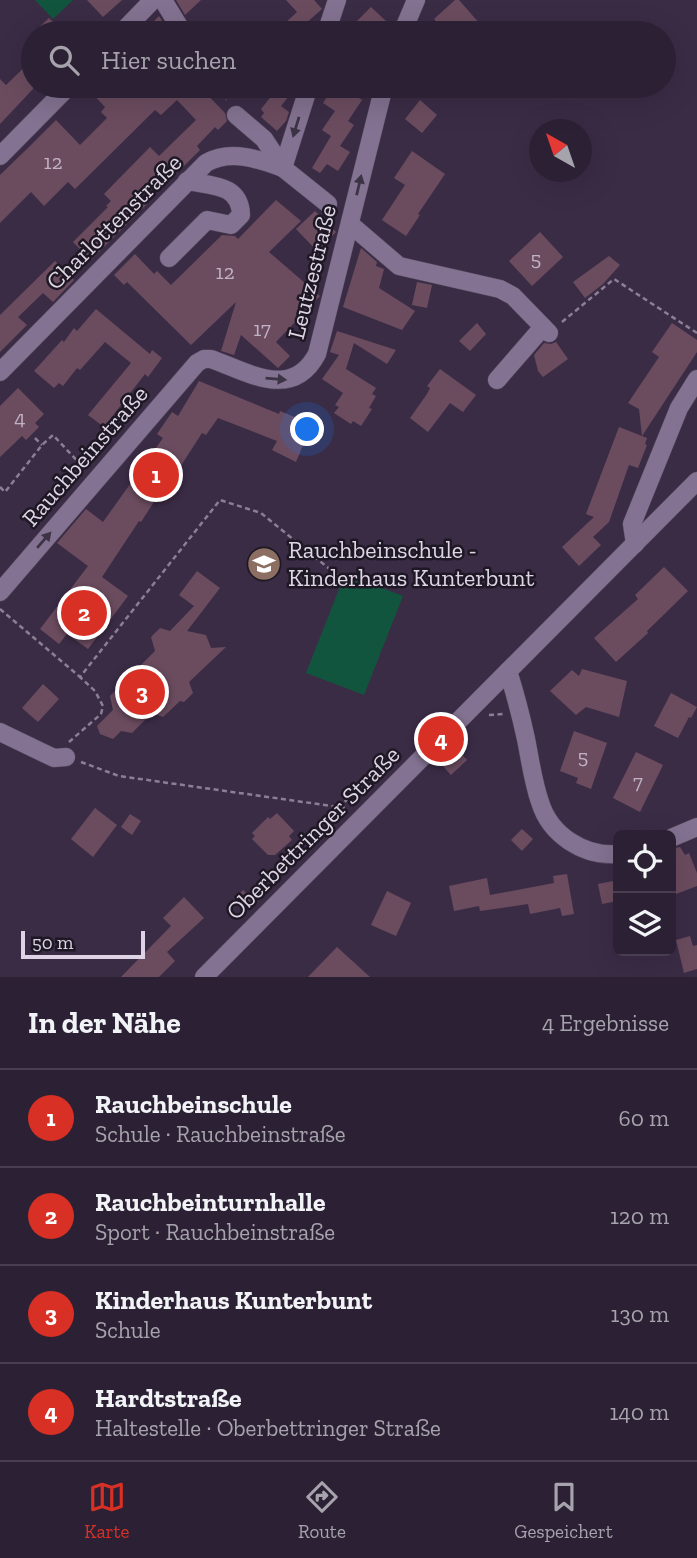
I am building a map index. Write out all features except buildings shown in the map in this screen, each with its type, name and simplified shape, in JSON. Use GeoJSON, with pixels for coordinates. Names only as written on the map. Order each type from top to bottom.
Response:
{"type":"FeatureCollection","features":[{"type":"Feature","properties":{"kind":"street"},"geometry":{"type":"LineString","coordinates":[[133,21],[153,0]]}},
{"type":"Feature","properties":{"kind":"street"},"geometry":{"type":"LineString","coordinates":[[163,0],[176,21]]}},
{"type":"Feature","properties":{"kind":"street"},"geometry":{"type":"LineString","coordinates":[[330,21],[337,0]]}},
{"type":"Feature","properties":{"kind":"street"},"geometry":{"type":"LineString","coordinates":[[407,21],[416,0]]}},
{"type":"Feature","properties":{"kind":"street"},"geometry":{"type":"LineString","coordinates":[[0,156],[57,98]]}},
{"type":"Feature","properties":{"kind":"street"},"geometry":{"type":"LineString","coordinates":[[283,168],[305,98]]}},
{"type":"Feature","properties":{"kind":"street","name":"Leutzestraße"},"geometry":{"type":"LineString","coordinates":[[211,359],[273,381],[286,381],[310,366],[317,354],[381,98]]}},
{"type":"Feature","properties":{"kind":"street"},"geometry":{"type":"LineString","coordinates":[[236,115],[264,139],[283,168],[328,204]]}},
{"type":"Feature","properties":{"kind":"street","name":"Charlottenstraße"},"geometry":{"type":"LineString","coordinates":[[0,372],[206,163],[219,156],[241,156],[283,168]]}},
{"type":"Feature","properties":{"kind":"street"},"geometry":{"type":"LineString","coordinates":[[169,258],[207,220],[231,225],[241,215],[241,202],[233,193],[222,187],[187,181]]}},
{"type":"Feature","properties":{"kind":"street"},"geometry":{"type":"LineString","coordinates":[[350,224],[398,266],[500,289],[513,296],[546,330],[497,380]]}},
{"type":"Feature","properties":{"kind":"street","name":"Rauchbeinstraße"},"geometry":{"type":"LineString","coordinates":[[0,592],[197,363],[211,359]]}},
{"type":"Feature","properties":{"kind":"street"},"geometry":{"type":"LineString","coordinates":[[635,544],[632,524],[679,408],[697,379]]}},
{"type":"Feature","properties":{"kind":"street","name":"Oberbettringer Straße"},"geometry":{"type":"LineString","coordinates":[[204,977],[697,481]]}},
{"type":"Feature","properties":{"kind":"street"},"geometry":{"type":"LineString","coordinates":[[509,671],[521,713],[540,804],[553,827],[572,844],[593,854],[613,854]]}},
{"type":"Feature","properties":{"kind":"street"},"geometry":{"type":"LineString","coordinates":[[0,732],[60,758]]}},
{"type":"Feature","properties":{"kind":"street"},"geometry":{"type":"LineString","coordinates":[[676,836],[697,827]]}},
{"type":"Feature","properties":{"kind":"path"},"geometry":{"type":"LineString","coordinates":[[546,330],[614,279],[697,333]]}},
{"type":"Feature","properties":{"kind":"path"},"geometry":{"type":"LineString","coordinates":[[0,487],[5,492],[53,435],[96,481]]}},
{"type":"Feature","properties":{"kind":"path"},"geometry":{"type":"LineString","coordinates":[[35,438],[42,445]]}},
{"type":"Feature","properties":{"kind":"path"},"geometry":{"type":"LineString","coordinates":[[80,677],[220,500],[261,513],[343,580]]}},
{"type":"Feature","properties":{"kind":"path"},"geometry":{"type":"LineString","coordinates":[[0,609],[95,691],[103,706],[101,714],[76,735],[60,758],[119,776],[370,811]]}},
{"type":"Feature","properties":{"kind":"path"},"geometry":{"type":"LineString","coordinates":[[476,703],[489,715],[521,713]]}},
{"type":"Feature","properties":{"kind":"path"},"geometry":{"type":"LineString","coordinates":[[338,807],[357,792]]}},
{"type":"Feature","properties":{"kind":"green space"},"geometry":{"type":"Polygon","coordinates":[[[35,0],[73,0],[53,19],[35,0]]]}},
{"type":"Feature","properties":{"kind":"green space"},"geometry":{"type":"Polygon","coordinates":[[[345,574],[403,596],[364,695],[306,673],[345,574]]]}},
{"type":"Feature","properties":{"kind":"place","name":"Rauchbeinschule"},"geometry":{"type":"Point","coordinates":[156,475]}},
{"type":"Feature","properties":{"kind":"place","name":"Rauchbeinschule - Kinderhaus Kunterbunt"},"geometry":{"type":"Point","coordinates":[264,564]}},
{"type":"Feature","properties":{"kind":"place","name":"Rauchbeinturnhalle"},"geometry":{"type":"Point","coordinates":[84,613]}},
{"type":"Feature","properties":{"kind":"place","name":"Kinderhaus Kunterbunt"},"geometry":{"type":"Point","coordinates":[142,692]}},
{"type":"Feature","properties":{"kind":"place","name":"Hardtstraße"},"geometry":{"type":"Point","coordinates":[441,739]}}]}
